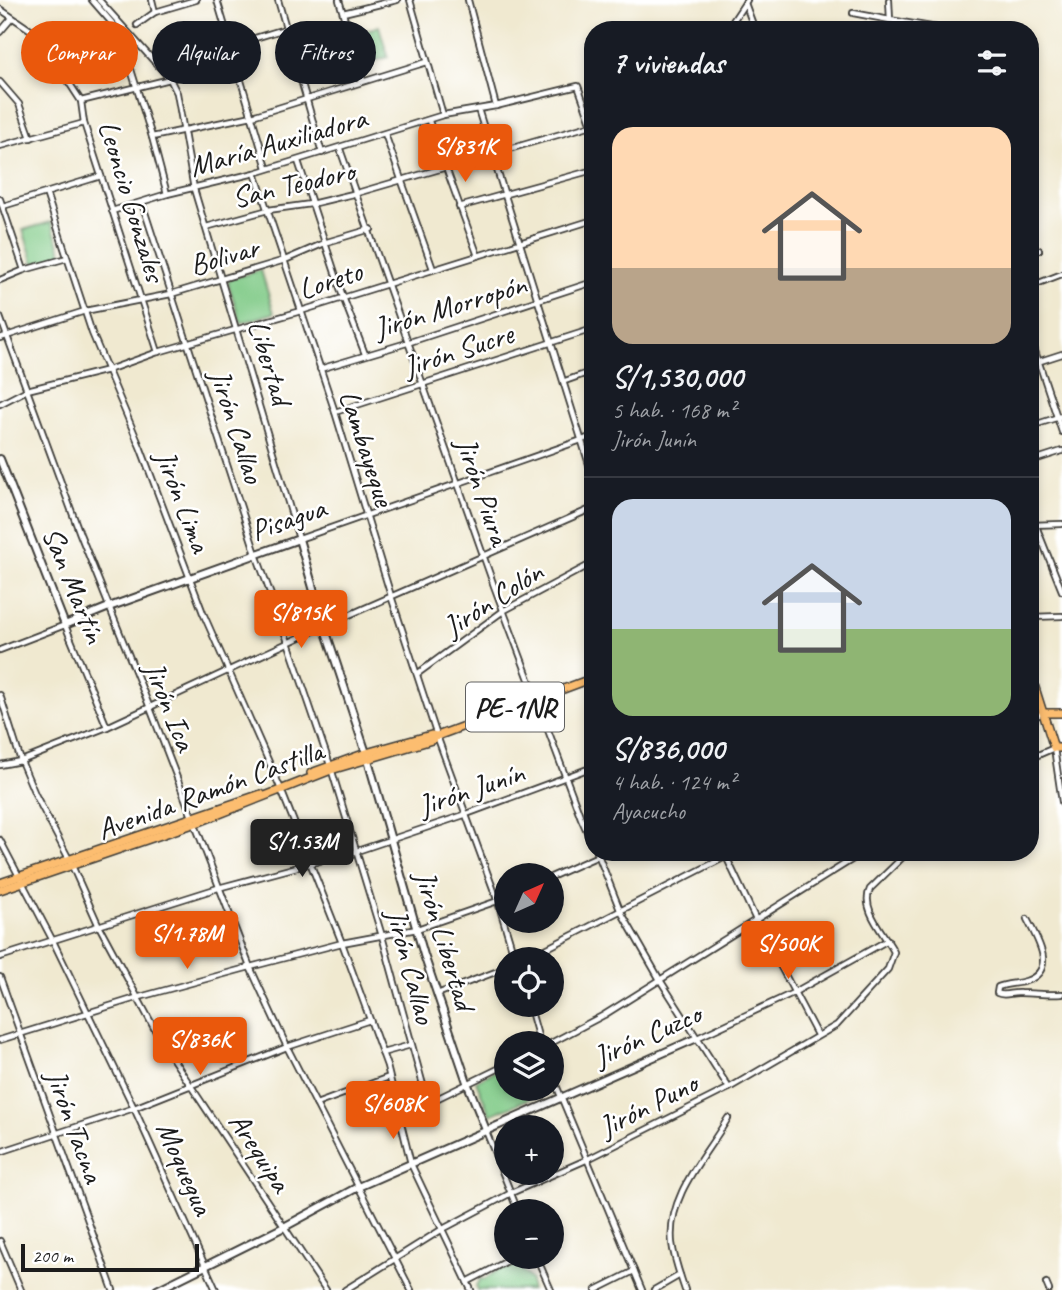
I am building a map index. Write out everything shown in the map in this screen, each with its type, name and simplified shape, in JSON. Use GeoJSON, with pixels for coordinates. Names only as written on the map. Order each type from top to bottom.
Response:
{"type":"FeatureCollection","features":[{"type":"Feature","properties":{"kind":"main road","name":"Avenida Ramón Castilla"},"geometry":{"type":"LineString","coordinates":[[0,890],[70,862],[192,822],[330,768],[431,735],[437,736],[584,681]]}},
{"type":"Feature","properties":{"kind":"main road"},"geometry":{"type":"LineString","coordinates":[[1039,699],[1058,748]]}},
{"type":"Feature","properties":{"kind":"main road"},"geometry":{"type":"LineString","coordinates":[[1044,713],[1062,713]]}},
{"type":"Feature","properties":{"kind":"main road","name":"Avenida Ramón Castilla"},"geometry":{"type":"LineString","coordinates":[[0,883],[20,880]]}},
{"type":"Feature","properties":{"kind":"street"},"geometry":{"type":"LineString","coordinates":[[92,0],[112,21]]}},
{"type":"Feature","properties":{"kind":"street","name":"Libertad"},"geometry":{"type":"LineString","coordinates":[[99,0],[114,21]]}},
{"type":"Feature","properties":{"kind":"street"},"geometry":{"type":"LineString","coordinates":[[152,0],[155,12]]}},
{"type":"Feature","properties":{"kind":"street"},"geometry":{"type":"LineString","coordinates":[[138,24],[155,12],[196,0]]}},
{"type":"Feature","properties":{"kind":"street"},"geometry":{"type":"LineString","coordinates":[[217,0],[224,21]]}},
{"type":"Feature","properties":{"kind":"street"},"geometry":{"type":"LineString","coordinates":[[278,0],[285,21]]}},
{"type":"Feature","properties":{"kind":"street"},"geometry":{"type":"LineString","coordinates":[[339,0],[345,21]]}},
{"type":"Feature","properties":{"kind":"street"},"geometry":{"type":"LineString","coordinates":[[343,13],[397,0]]}},
{"type":"Feature","properties":{"kind":"street"},"geometry":{"type":"LineString","coordinates":[[410,0],[443,115]]}},
{"type":"Feature","properties":{"kind":"street"},"geometry":{"type":"LineString","coordinates":[[468,0],[496,106]]}},
{"type":"Feature","properties":{"kind":"street"},"geometry":{"type":"LineString","coordinates":[[888,0],[890,20]]}},
{"type":"Feature","properties":{"kind":"street"},"geometry":{"type":"LineString","coordinates":[[733,21],[746,1]]}},
{"type":"Feature","properties":{"kind":"street"},"geometry":{"type":"LineString","coordinates":[[746,1],[752,21]]}},
{"type":"Feature","properties":{"kind":"street","name":"Leoncio Gonzales"},"geometry":{"type":"LineString","coordinates":[[0,9],[38,35],[81,101],[84,123],[158,352]]}},
{"type":"Feature","properties":{"kind":"street"},"geometry":{"type":"LineString","coordinates":[[853,13],[896,21]]}},
{"type":"Feature","properties":{"kind":"street"},"geometry":{"type":"LineString","coordinates":[[0,32],[12,18]]}},
{"type":"Feature","properties":{"kind":"street","name":"Libertad"},"geometry":{"type":"LineString","coordinates":[[138,42],[152,58]]}},
{"type":"Feature","properties":{"kind":"street"},"geometry":{"type":"LineString","coordinates":[[376,77],[427,62]]}},
{"type":"Feature","properties":{"kind":"street"},"geometry":{"type":"LineString","coordinates":[[0,82],[19,104],[31,138]]}},
{"type":"Feature","properties":{"kind":"street"},"geometry":{"type":"LineString","coordinates":[[135,84],[167,194]]}},
{"type":"Feature","properties":{"kind":"street"},"geometry":{"type":"LineString","coordinates":[[81,101],[152,84]]}},
{"type":"Feature","properties":{"kind":"street","name":"Libertad"},"geometry":{"type":"LineString","coordinates":[[172,84],[177,93],[194,189],[324,626],[367,755]]}},
{"type":"Feature","properties":{"kind":"street"},"geometry":{"type":"LineString","coordinates":[[243,84],[267,168]]}},
{"type":"Feature","properties":{"kind":"street"},"geometry":{"type":"LineString","coordinates":[[302,84],[322,153]]}},
{"type":"Feature","properties":{"kind":"street"},"geometry":{"type":"LineString","coordinates":[[152,137],[252,116],[353,84]]}},
{"type":"Feature","properties":{"kind":"street","name":"María Auxiliadora"},"geometry":{"type":"LineString","coordinates":[[112,211],[340,149],[443,115],[496,106],[578,86],[584,102]]}},
{"type":"Feature","properties":{"kind":"street"},"geometry":{"type":"LineString","coordinates":[[478,109],[584,448]]}},
{"type":"Feature","properties":{"kind":"street"},"geometry":{"type":"LineString","coordinates":[[429,121],[478,256]]}},
{"type":"Feature","properties":{"kind":"street"},"geometry":{"type":"LineString","coordinates":[[0,146],[84,123]]}},
{"type":"Feature","properties":{"kind":"street","name":"San Teodoro"},"geometry":{"type":"LineString","coordinates":[[206,227],[268,210],[311,204],[584,129]]}},
{"type":"Feature","properties":{"kind":"street"},"geometry":{"type":"LineString","coordinates":[[385,134],[433,269]]}},
{"type":"Feature","properties":{"kind":"street","name":"Jirón Piura"},"geometry":{"type":"LineString","coordinates":[[340,149],[503,611],[584,825]]}},
{"type":"Feature","properties":{"kind":"street"},"geometry":{"type":"LineString","coordinates":[[298,161],[365,354]]}},
{"type":"Feature","properties":{"kind":"street","name":"Lambayeque"},"geometry":{"type":"LineString","coordinates":[[255,173],[335,412],[391,597],[437,736],[494,892]]}},
{"type":"Feature","properties":{"kind":"street"},"geometry":{"type":"LineString","coordinates":[[459,207],[584,173]]}},
{"type":"Feature","properties":{"kind":"street"},"geometry":{"type":"LineString","coordinates":[[3,206],[101,176]]}},
{"type":"Feature","properties":{"kind":"street","name":"Jirón Lima"},"geometry":{"type":"LineString","coordinates":[[46,193],[85,311],[190,579],[312,863],[382,1053],[411,1164],[471,1290]]}},
{"type":"Feature","properties":{"kind":"street"},"geometry":{"type":"LineString","coordinates":[[0,199],[24,270]]}},
{"type":"Feature","properties":{"kind":"street","name":"Jirón Callao"},"geometry":{"type":"LineString","coordinates":[[142,203],[256,554],[357,850],[428,1103]]}},
{"type":"Feature","properties":{"kind":"street","name":"Loreto"},"geometry":{"type":"LineString","coordinates":[[0,404],[27,390],[108,370],[158,352],[301,311],[584,223]]}},
{"type":"Feature","properties":{"kind":"street","name":"Bolivar"},"geometry":{"type":"LineString","coordinates":[[3,336],[85,311],[170,294],[285,260],[327,242],[370,229]]}},
{"type":"Feature","properties":{"kind":"street"},"geometry":{"type":"LineString","coordinates":[[0,280],[67,258]]}},
{"type":"Feature","properties":{"kind":"street"},"geometry":{"type":"LineString","coordinates":[[1039,283],[1062,275]]}},
{"type":"Feature","properties":{"kind":"street","name":"Jirón Morropón"},"geometry":{"type":"LineString","coordinates":[[320,369],[584,285]]}},
{"type":"Feature","properties":{"kind":"street","name":"Jirón Ica"},"geometry":{"type":"LineString","coordinates":[[0,317],[3,336],[27,390],[79,534],[150,708],[250,967],[287,1047],[411,1290]]}},
{"type":"Feature","properties":{"kind":"street","name":"Jirón Sucre"},"geometry":{"type":"LineString","coordinates":[[335,412],[584,332]]}},
{"type":"Feature","properties":{"kind":"street"},"geometry":{"type":"LineString","coordinates":[[1062,354],[1039,361],[1060,417],[1062,432]]}},
{"type":"Feature","properties":{"kind":"street"},"geometry":{"type":"LineString","coordinates":[[565,381],[584,374]]}},
{"type":"Feature","properties":{"kind":"street"},"geometry":{"type":"LineString","coordinates":[[1039,424],[1060,417]]}},
{"type":"Feature","properties":{"kind":"street","name":"Pisagua"},"geometry":{"type":"LineString","coordinates":[[0,650],[256,554],[582,441]]}},
{"type":"Feature","properties":{"kind":"street"},"geometry":{"type":"LineString","coordinates":[[1039,458],[1062,451]]}},
{"type":"Feature","properties":{"kind":"street","name":"San Martín"},"geometry":{"type":"LineString","coordinates":[[0,459],[107,727]]}},
{"type":"Feature","properties":{"kind":"street"},"geometry":{"type":"LineString","coordinates":[[0,765],[21,761],[107,727],[288,642],[584,512]]}},
{"type":"Feature","properties":{"kind":"street"},"geometry":{"type":"LineString","coordinates":[[1039,525],[1062,524]]}},
{"type":"Feature","properties":{"kind":"street"},"geometry":{"type":"LineString","coordinates":[[1039,539],[1062,591]]}},
{"type":"Feature","properties":{"kind":"street","name":"Jirón Colón"},"geometry":{"type":"LineString","coordinates":[[417,674],[503,611],[584,568]]}},
{"type":"Feature","properties":{"kind":"street"},"geometry":{"type":"LineString","coordinates":[[1039,617],[1062,616]]}},
{"type":"Feature","properties":{"kind":"street","name":"Arequipa"},"geometry":{"type":"LineString","coordinates":[[0,695],[21,761],[136,998],[160,1041],[326,1290]]}},
{"type":"Feature","properties":{"kind":"street"},"geometry":{"type":"LineString","coordinates":[[1039,715],[1044,713]]}},
{"type":"Feature","properties":{"kind":"street"},"geometry":{"type":"LineString","coordinates":[[1039,755],[1058,748],[1062,802]]}},
{"type":"Feature","properties":{"kind":"street","name":"Jirón Libertad"},"geometry":{"type":"LineString","coordinates":[[367,755],[437,994],[485,1130],[514,1199]]}},
{"type":"Feature","properties":{"kind":"street","name":"Jirón Junín"},"geometry":{"type":"LineString","coordinates":[[0,957],[98,924],[392,839],[584,771]]}},
{"type":"Feature","properties":{"kind":"street","name":"Moquegua"},"geometry":{"type":"LineString","coordinates":[[0,840],[53,941],[134,1108],[216,1290]]}},
{"type":"Feature","properties":{"kind":"street"},"geometry":{"type":"LineString","coordinates":[[564,871],[584,861]]}},
{"type":"Feature","properties":{"kind":"street"},"geometry":{"type":"LineString","coordinates":[[601,861],[620,910],[660,980],[729,1088]]}},
{"type":"Feature","properties":{"kind":"street"},"geometry":{"type":"LineString","coordinates":[[549,947],[712,861]]}},
{"type":"Feature","properties":{"kind":"street"},"geometry":{"type":"LineString","coordinates":[[728,861],[793,993],[817,1035]]}},
{"type":"Feature","properties":{"kind":"street"},"geometry":{"type":"LineString","coordinates":[[564,1036],[604,1015],[850,861]]}},
{"type":"Feature","properties":{"kind":"street"},"geometry":{"type":"LineString","coordinates":[[888,940],[867,906],[866,896],[899,861]]}},
{"type":"Feature","properties":{"kind":"street"},"geometry":{"type":"LineString","coordinates":[[0,1040],[136,998],[342,943],[417,929],[494,903]]}},
{"type":"Feature","properties":{"kind":"street"},"geometry":{"type":"LineString","coordinates":[[1027,919],[1041,949],[1044,961],[1042,970],[1032,978],[998,987],[997,993],[1003,995],[1018,992],[1045,996],[1062,994]]}},
{"type":"Feature","properties":{"kind":"street","name":"Jirón Cuzco"},"geometry":{"type":"LineString","coordinates":[[564,1097],[793,993],[888,940]]}},
{"type":"Feature","properties":{"kind":"street","name":"Jirón Puno"},"geometry":{"type":"LineString","coordinates":[[345,1290],[396,1261],[441,1230],[511,1193],[586,1160],[729,1088],[837,1025],[888,969],[894,952],[888,940]]}},
{"type":"Feature","properties":{"kind":"street"},"geometry":{"type":"LineString","coordinates":[[437,994],[494,973]]}},
{"type":"Feature","properties":{"kind":"street","name":"Jirón Tacna"},"geometry":{"type":"LineString","coordinates":[[0,977],[113,1290]]}},
{"type":"Feature","properties":{"kind":"street"},"geometry":{"type":"LineString","coordinates":[[0,1152],[134,1108],[287,1047],[370,1020]]}},
{"type":"Feature","properties":{"kind":"street"},"geometry":{"type":"LineString","coordinates":[[382,1053],[411,1045]]}},
{"type":"Feature","properties":{"kind":"street"},"geometry":{"type":"LineString","coordinates":[[398,1113],[428,1103],[494,1071]]}},
{"type":"Feature","properties":{"kind":"street"},"geometry":{"type":"LineString","coordinates":[[316,1104],[389,1077]]}},
{"type":"Feature","properties":{"kind":"street","name":"Jirón Cuzco"},"geometry":{"type":"LineString","coordinates":[[157,1290],[358,1187],[554,1101]]}},
{"type":"Feature","properties":{"kind":"street"},"geometry":{"type":"LineString","coordinates":[[562,1101],[642,1290]]}},
{"type":"Feature","properties":{"kind":"street"},"geometry":{"type":"LineString","coordinates":[[685,1290],[672,1244],[676,1204],[729,1118]]}},
{"type":"Feature","properties":{"kind":"street"},"geometry":{"type":"LineString","coordinates":[[0,1241],[21,1290]]}},
{"type":"Feature","properties":{"kind":"street"},"geometry":{"type":"LineString","coordinates":[[467,1282],[494,1268]]}},
{"type":"Feature","properties":{"kind":"street"},"geometry":{"type":"LineString","coordinates":[[542,1269],[551,1290]]}},
{"type":"Feature","properties":{"kind":"street"},"geometry":{"type":"LineString","coordinates":[[596,1290],[634,1271]]}},
{"type":"Feature","properties":{"kind":"street"},"geometry":{"type":"LineString","coordinates":[[654,1290],[680,1275]]}},
{"type":"Feature","properties":{"kind":"street"},"geometry":{"type":"LineString","coordinates":[[1046,1283],[1049,1290]]}},
{"type":"Feature","properties":{"kind":"green space"},"geometry":{"type":"Polygon","coordinates":[[[379,26],[388,57],[376,61],[376,27],[379,26]]]}},
{"type":"Feature","properties":{"kind":"green space"},"geometry":{"type":"Polygon","coordinates":[[[51,222],[63,256],[34,264],[23,230],[51,222]]]}},
{"type":"Feature","properties":{"kind":"green space"},"geometry":{"type":"Polygon","coordinates":[[[261,270],[274,313],[241,323],[228,283],[230,279],[261,270]]]}},
{"type":"Feature","properties":{"kind":"green space"},"geometry":{"type":"Polygon","coordinates":[[[494,1071],[494,1101],[524,1101],[490,1115],[476,1081],[494,1071]]]}},
{"type":"Feature","properties":{"kind":"green space"},"geometry":{"type":"Polygon","coordinates":[[[499,1269],[521,1269],[531,1280],[531,1290],[477,1290],[476,1285],[481,1278],[484,1280],[499,1269]]]}}]}
